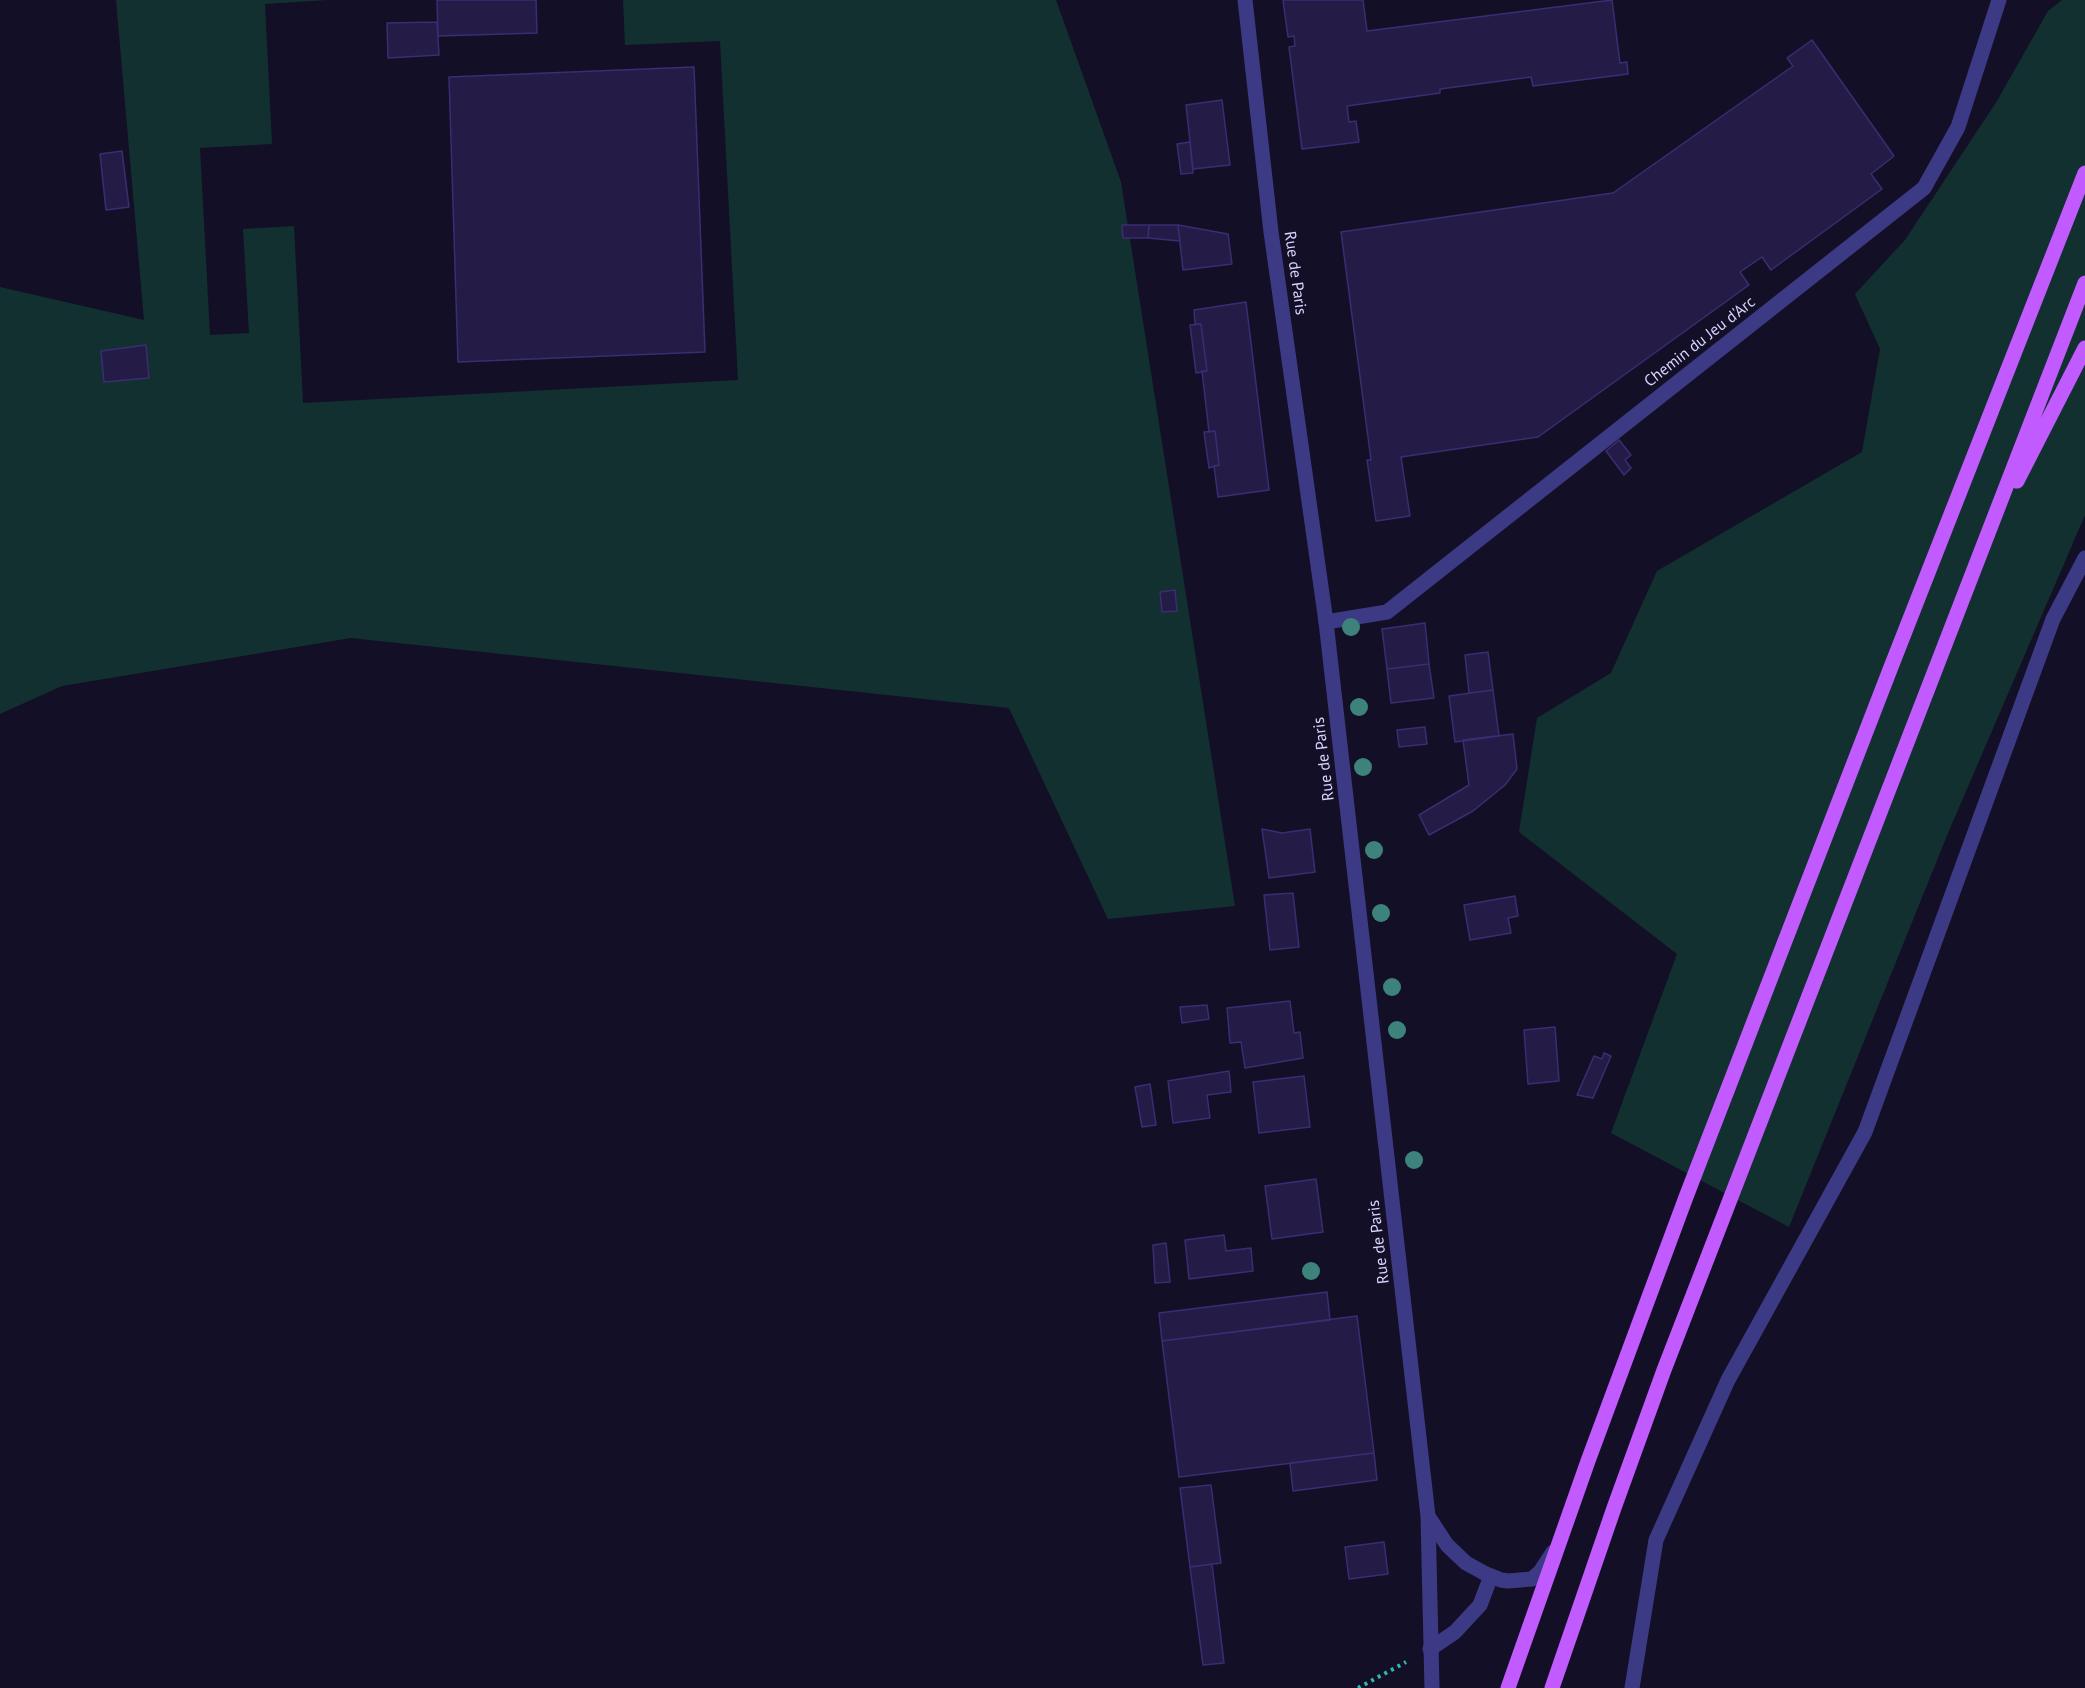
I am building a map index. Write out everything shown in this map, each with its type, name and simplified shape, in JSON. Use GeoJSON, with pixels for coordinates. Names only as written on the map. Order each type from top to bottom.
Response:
{"type":"FeatureCollection","features":[{"type":"Feature","properties":{"kind":"main road"},"geometry":{"type":"LineString","coordinates":[[1509,1688],[1631,1343],[1735,1068],[2085,173]]}},
{"type":"Feature","properties":{"kind":"main road"},"geometry":{"type":"LineString","coordinates":[[1552,1688],[1664,1370],[2085,283]]}},
{"type":"Feature","properties":{"kind":"main road"},"geometry":{"type":"LineString","coordinates":[[1979,556],[2085,348]]}},
{"type":"Feature","properties":{"kind":"street","name":"Rue de Paris"},"geometry":{"type":"LineString","coordinates":[[1245,0],[1271,232],[1326,622],[1428,1516],[1432,1688]]}},
{"type":"Feature","properties":{"kind":"street","name":"Chemin du Jeu d'Arc"},"geometry":{"type":"LineString","coordinates":[[1326,622],[1387,612],[1924,188],[1958,126],[1999,0]]}},
{"type":"Feature","properties":{"kind":"street"},"geometry":{"type":"LineString","coordinates":[[1632,1688],[1656,1540],[1728,1380],[1865,1132],[2053,619],[2085,558]]}},
{"type":"Feature","properties":{"kind":"street","name":"Rue de Paris"},"geometry":{"type":"LineString","coordinates":[[1428,1516],[1448,1545],[1466,1563],[1491,1576],[1508,1581],[1532,1579],[1540,1572],[1557,1547]]}},
{"type":"Feature","properties":{"kind":"street"},"geometry":{"type":"LineString","coordinates":[[1431,1649],[1455,1632],[1480,1605],[1491,1576]]}},
{"type":"Feature","properties":{"kind":"path"},"geometry":{"type":"LineString","coordinates":[[1358,1688],[1431,1649]]}},
{"type":"Feature","properties":{"kind":"green space"},"geometry":{"type":"Polygon","coordinates":[[[116,0],[328,0],[265,4],[272,144],[200,148],[210,335],[249,333],[243,229],[294,226],[303,403],[738,380],[720,41],[625,45],[623,0],[1056,0],[1121,182],[1235,906],[1108,919],[1009,708],[351,638],[62,686],[0,714],[0,287],[144,320],[116,0]]]}},
{"type":"Feature","properties":{"kind":"green space"},"geometry":{"type":"Polygon","coordinates":[[[2062,0],[2085,0],[2085,515],[1948,833],[1789,1227],[1611,1133],[1677,954],[1519,832],[1537,718],[1611,673],[1657,571],[1862,452],[1880,349],[1855,294],[1905,240],[1997,101],[2048,11],[2062,0]]]}},
{"type":"Feature","properties":{"kind":"building"},"geometry":{"type":"Polygon","coordinates":[[[437,0],[536,0],[537,33],[438,36],[437,0]]]}},
{"type":"Feature","properties":{"kind":"building"},"geometry":{"type":"Polygon","coordinates":[[[1283,0],[1363,0],[1367,31],[1612,0],[1620,63],[1627,62],[1628,74],[1533,86],[1531,77],[1440,89],[1440,93],[1347,106],[1349,122],[1356,121],[1359,142],[1302,149],[1289,47],[1295,46],[1294,36],[1288,37],[1283,0]]]}},
{"type":"Feature","properties":{"kind":"building"},"geometry":{"type":"Polygon","coordinates":[[[437,22],[439,55],[388,58],[387,23],[437,22]]]}},
{"type":"Feature","properties":{"kind":"building"},"geometry":{"type":"Polygon","coordinates":[[[1812,40],[1894,156],[1871,174],[1882,189],[1771,270],[1762,257],[1740,272],[1749,285],[1538,437],[1401,457],[1410,516],[1376,521],[1367,460],[1371,460],[1341,232],[1613,193],[1793,66],[1787,58],[1812,40]]]}},
{"type":"Feature","properties":{"kind":"building"},"geometry":{"type":"Polygon","coordinates":[[[694,67],[705,352],[458,362],[449,77],[694,67]]]}},
{"type":"Feature","properties":{"kind":"building"},"geometry":{"type":"Polygon","coordinates":[[[1222,100],[1230,165],[1193,169],[1186,105],[1222,100]]]}},
{"type":"Feature","properties":{"kind":"building"},"geometry":{"type":"Polygon","coordinates":[[[1190,142],[1193,173],[1181,174],[1177,144],[1190,142]]]}},
{"type":"Feature","properties":{"kind":"building"},"geometry":{"type":"Polygon","coordinates":[[[122,151],[129,207],[106,210],[100,154],[122,151]]]}},
{"type":"Feature","properties":{"kind":"building"},"geometry":{"type":"Polygon","coordinates":[[[1122,225],[1149,225],[1148,238],[1123,238],[1122,225]]]}},
{"type":"Feature","properties":{"kind":"building"},"geometry":{"type":"Polygon","coordinates":[[[1149,225],[1178,225],[1180,241],[1148,238],[1149,225]]]}},
{"type":"Feature","properties":{"kind":"building"},"geometry":{"type":"Polygon","coordinates":[[[1178,225],[1228,234],[1232,264],[1183,270],[1178,225]]]}},
{"type":"Feature","properties":{"kind":"building"},"geometry":{"type":"Polygon","coordinates":[[[1246,302],[1269,490],[1218,497],[1214,466],[1219,465],[1215,431],[1209,432],[1202,371],[1207,371],[1201,324],[1195,324],[1194,310],[1246,302]]]}},
{"type":"Feature","properties":{"kind":"building"},"geometry":{"type":"Polygon","coordinates":[[[1201,324],[1207,371],[1196,373],[1190,325],[1201,324]]]}},
{"type":"Feature","properties":{"kind":"building"},"geometry":{"type":"Polygon","coordinates":[[[146,345],[149,378],[104,382],[101,351],[146,345]]]}},
{"type":"Feature","properties":{"kind":"building"},"geometry":{"type":"Polygon","coordinates":[[[1215,431],[1219,465],[1209,468],[1204,432],[1215,431]]]}},
{"type":"Feature","properties":{"kind":"building"},"geometry":{"type":"Polygon","coordinates":[[[1619,440],[1631,455],[1625,460],[1631,468],[1624,475],[1606,451],[1619,440]]]}},
{"type":"Feature","properties":{"kind":"building"},"geometry":{"type":"Polygon","coordinates":[[[1175,590],[1177,611],[1162,612],[1160,592],[1175,590]]]}},
{"type":"Feature","properties":{"kind":"building"},"geometry":{"type":"Polygon","coordinates":[[[1425,623],[1429,664],[1387,669],[1382,629],[1425,623]]]}},
{"type":"Feature","properties":{"kind":"building"},"geometry":{"type":"Polygon","coordinates":[[[1488,652],[1493,690],[1469,693],[1465,655],[1488,652]]]}},
{"type":"Feature","properties":{"kind":"building"},"geometry":{"type":"Polygon","coordinates":[[[1429,664],[1434,698],[1391,703],[1387,669],[1429,664]]]}},
{"type":"Feature","properties":{"kind":"building"},"geometry":{"type":"Polygon","coordinates":[[[1493,690],[1499,736],[1455,742],[1449,696],[1493,690]]]}},
{"type":"Feature","properties":{"kind":"building"},"geometry":{"type":"Polygon","coordinates":[[[1425,727],[1427,744],[1399,747],[1397,730],[1425,727]]]}},
{"type":"Feature","properties":{"kind":"building"},"geometry":{"type":"Polygon","coordinates":[[[1513,734],[1517,769],[1505,785],[1473,811],[1429,835],[1419,815],[1469,785],[1463,740],[1513,734]]]}},
{"type":"Feature","properties":{"kind":"building"},"geometry":{"type":"Polygon","coordinates":[[[1262,829],[1282,833],[1310,829],[1315,872],[1269,878],[1262,829]]]}},
{"type":"Feature","properties":{"kind":"building"},"geometry":{"type":"Polygon","coordinates":[[[1293,893],[1299,947],[1270,950],[1264,895],[1293,893]]]}},
{"type":"Feature","properties":{"kind":"building"},"geometry":{"type":"Polygon","coordinates":[[[1515,896],[1518,916],[1508,918],[1511,933],[1470,940],[1464,905],[1515,896]]]}},
{"type":"Feature","properties":{"kind":"building"},"geometry":{"type":"Polygon","coordinates":[[[1290,1001],[1294,1033],[1300,1032],[1303,1058],[1245,1068],[1241,1042],[1230,1043],[1227,1008],[1290,1001]]]}},
{"type":"Feature","properties":{"kind":"building"},"geometry":{"type":"Polygon","coordinates":[[[1207,1005],[1209,1019],[1182,1023],[1180,1007],[1207,1005]]]}},
{"type":"Feature","properties":{"kind":"building"},"geometry":{"type":"Polygon","coordinates":[[[1555,1027],[1559,1081],[1528,1084],[1524,1030],[1555,1027]]]}},
{"type":"Feature","properties":{"kind":"building"},"geometry":{"type":"Polygon","coordinates":[[[1604,1053],[1611,1056],[1593,1098],[1577,1095],[1594,1056],[1602,1059],[1604,1053]]]}},
{"type":"Feature","properties":{"kind":"building"},"geometry":{"type":"Polygon","coordinates":[[[1229,1071],[1231,1092],[1207,1095],[1210,1118],[1173,1123],[1168,1081],[1229,1071]]]}},
{"type":"Feature","properties":{"kind":"building"},"geometry":{"type":"Polygon","coordinates":[[[1304,1076],[1310,1127],[1259,1133],[1253,1082],[1304,1076]]]}},
{"type":"Feature","properties":{"kind":"building"},"geometry":{"type":"Polygon","coordinates":[[[1150,1084],[1156,1125],[1142,1127],[1135,1087],[1150,1084]]]}},
{"type":"Feature","properties":{"kind":"building"},"geometry":{"type":"Polygon","coordinates":[[[1316,1179],[1323,1232],[1272,1239],[1265,1186],[1316,1179]]]}},
{"type":"Feature","properties":{"kind":"building"},"geometry":{"type":"Polygon","coordinates":[[[1224,1235],[1226,1251],[1251,1248],[1253,1271],[1189,1279],[1185,1240],[1224,1235]]]}},
{"type":"Feature","properties":{"kind":"building"},"geometry":{"type":"Polygon","coordinates":[[[1166,1243],[1170,1282],[1155,1283],[1153,1245],[1166,1243]]]}},
{"type":"Feature","properties":{"kind":"building"},"geometry":{"type":"Polygon","coordinates":[[[1327,1292],[1330,1320],[1162,1341],[1159,1313],[1327,1292]]]}},
{"type":"Feature","properties":{"kind":"building"},"geometry":{"type":"Polygon","coordinates":[[[1357,1316],[1374,1453],[1179,1477],[1162,1341],[1357,1316]]]}},
{"type":"Feature","properties":{"kind":"building"},"geometry":{"type":"Polygon","coordinates":[[[1374,1453],[1377,1480],[1293,1491],[1290,1463],[1374,1453]]]}},
{"type":"Feature","properties":{"kind":"building"},"geometry":{"type":"Polygon","coordinates":[[[1211,1485],[1221,1563],[1190,1567],[1180,1488],[1211,1485]]]}},
{"type":"Feature","properties":{"kind":"building"},"geometry":{"type":"Polygon","coordinates":[[[1384,1542],[1388,1574],[1349,1579],[1345,1547],[1384,1542]]]}},
{"type":"Feature","properties":{"kind":"building"},"geometry":{"type":"Polygon","coordinates":[[[1212,1564],[1224,1663],[1203,1665],[1190,1567],[1212,1564]]]}}]}
